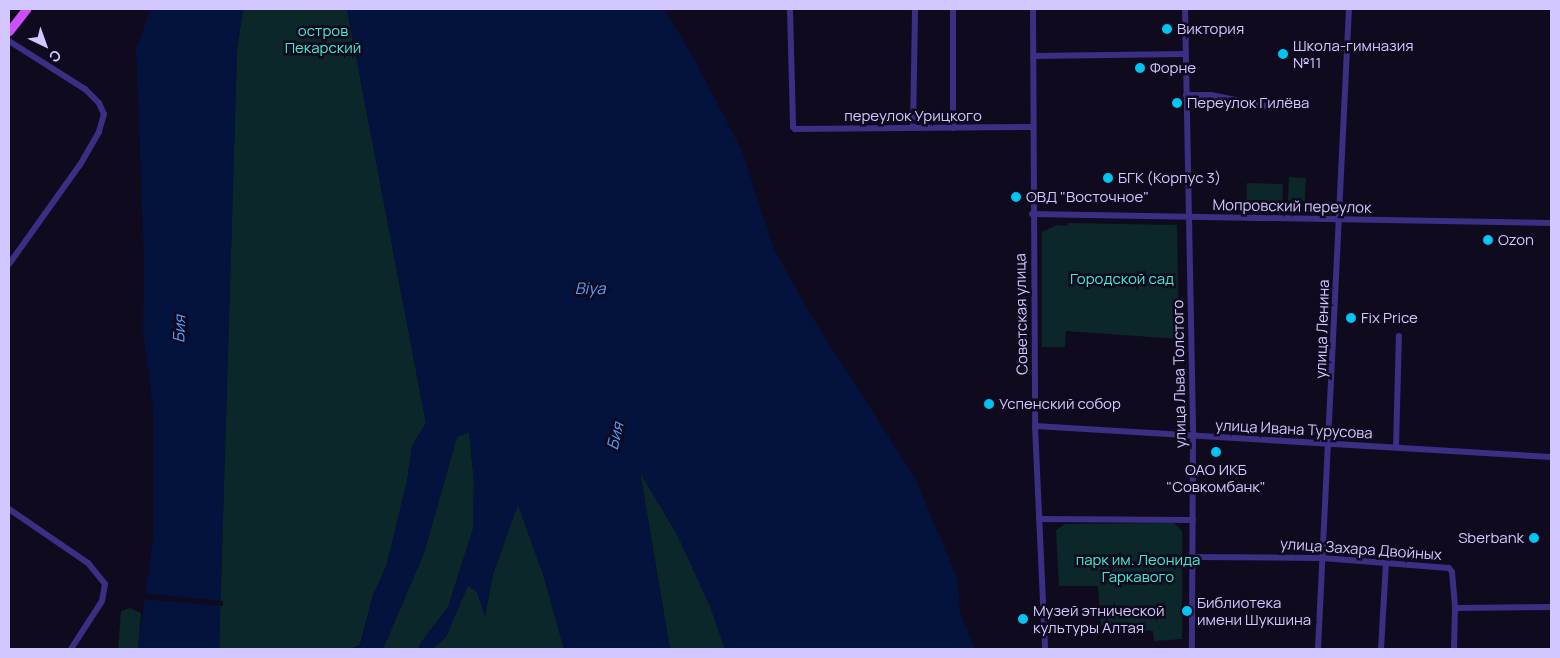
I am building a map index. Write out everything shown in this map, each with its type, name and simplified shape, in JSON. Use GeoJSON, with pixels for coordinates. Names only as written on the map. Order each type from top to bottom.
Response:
{"type":"FeatureCollection","features":[{"type":"Feature","properties":{"kind":"main road"},"geometry":{"type":"LineString","coordinates":[[9,31],[26,9]]}},
{"type":"Feature","properties":{"kind":"street","name":"переулок Урицкого"},"geometry":{"type":"LineString","coordinates":[[790,9],[793,128],[1033,127]]}},
{"type":"Feature","properties":{"kind":"street"},"geometry":{"type":"LineString","coordinates":[[913,128],[915,9]]}},
{"type":"Feature","properties":{"kind":"street"},"geometry":{"type":"LineString","coordinates":[[953,9],[953,128]]}},
{"type":"Feature","properties":{"kind":"street","name":"Советская улица"},"geometry":{"type":"LineString","coordinates":[[1034,9],[1032,214],[1035,426],[1045,649]]}},
{"type":"Feature","properties":{"kind":"street","name":"улица Льва Толстого"},"geometry":{"type":"LineString","coordinates":[[1185,9],[1194,520],[1192,649]]}},
{"type":"Feature","properties":{"kind":"street","name":"улица Ленина"},"geometry":{"type":"LineString","coordinates":[[1318,649],[1330,443],[1350,9]]}},
{"type":"Feature","properties":{"kind":"street"},"geometry":{"type":"LineString","coordinates":[[9,42],[95,98],[104,114],[99,132],[9,264]]}},
{"type":"Feature","properties":{"kind":"street"},"geometry":{"type":"LineString","coordinates":[[1033,56],[1185,54]]}},
{"type":"Feature","properties":{"kind":"street"},"geometry":{"type":"LineString","coordinates":[[1186,95],[1211,95],[1276,108]]}},
{"type":"Feature","properties":{"kind":"street","name":"Мопровский переулок"},"geometry":{"type":"LineString","coordinates":[[1032,214],[1551,224]]}},
{"type":"Feature","properties":{"kind":"street"},"geometry":{"type":"LineString","coordinates":[[1396,447],[1399,336]]}},
{"type":"Feature","properties":{"kind":"street","name":"улица Ивана Турусова"},"geometry":{"type":"LineString","coordinates":[[1035,426],[1551,457]]}},
{"type":"Feature","properties":{"kind":"street"},"geometry":{"type":"LineString","coordinates":[[9,509],[88,563],[103,580],[105,595],[71,649]]}},
{"type":"Feature","properties":{"kind":"street"},"geometry":{"type":"LineString","coordinates":[[1039,519],[1194,520]]}},
{"type":"Feature","properties":{"kind":"street","name":"улица Захара Двойных"},"geometry":{"type":"LineString","coordinates":[[1192,557],[1322,558],[1452,569],[1455,608]]}},
{"type":"Feature","properties":{"kind":"street"},"geometry":{"type":"LineString","coordinates":[[1381,649],[1386,563]]}},
{"type":"Feature","properties":{"kind":"street"},"geometry":{"type":"LineString","coordinates":[[1454,649],[1455,608],[1551,606]]}},
{"type":"Feature","properties":{"kind":"green space","name":"остров Пекарский"},"geometry":{"type":"Polygon","coordinates":[[[243,9],[347,9],[426,423],[412,446],[407,481],[387,564],[372,598],[360,645],[350,649],[219,649],[237,50],[243,9]]]}},
{"type":"Feature","properties":{"kind":"green space"},"geometry":{"type":"Polygon","coordinates":[[[1289,177],[1306,178],[1305,203],[1288,202],[1289,177]]]}},
{"type":"Feature","properties":{"kind":"green space"},"geometry":{"type":"Polygon","coordinates":[[[1247,183],[1283,184],[1282,201],[1246,200],[1247,183]]]}},
{"type":"Feature","properties":{"kind":"green space","name":"Городской сад"},"geometry":{"type":"Polygon","coordinates":[[[1068,223],[1177,225],[1179,339],[1066,331],[1065,347],[1042,347],[1042,232],[1057,225],[1067,226],[1068,223]]]}},
{"type":"Feature","properties":{"kind":"green space"},"geometry":{"type":"Polygon","coordinates":[[[469,432],[474,481],[473,529],[448,607],[420,644],[419,649],[383,649],[424,553],[457,437],[469,432]]]}},
{"type":"Feature","properties":{"kind":"green space"},"geometry":{"type":"Polygon","coordinates":[[[640,472],[678,536],[710,606],[725,649],[670,649],[640,472]]]}},
{"type":"Feature","properties":{"kind":"green space"},"geometry":{"type":"Polygon","coordinates":[[[518,504],[544,577],[564,649],[432,649],[446,637],[468,585],[477,592],[485,615],[493,574],[518,504]]]}},
{"type":"Feature","properties":{"kind":"green space","name":"парк им. Леонида Гаркавого"},"geometry":{"type":"Polygon","coordinates":[[[1174,523],[1182,531],[1182,639],[1154,641],[1153,631],[1101,626],[1098,586],[1059,586],[1056,530],[1065,524],[1174,523]]]}},
{"type":"Feature","properties":{"kind":"green space"},"geometry":{"type":"Polygon","coordinates":[[[130,608],[141,613],[138,649],[118,649],[121,611],[130,608]]]}},
{"type":"Feature","properties":{"kind":"water","name":"Бия"},"geometry":{"type":"Polygon","coordinates":[[[151,9],[243,9],[237,50],[219,649],[138,649],[153,538],[153,409],[143,330],[144,260],[136,48],[151,9]]]}},
{"type":"Feature","properties":{"kind":"water","name":"Biya"},"geometry":{"type":"Polygon","coordinates":[[[347,9],[664,9],[695,60],[741,149],[773,247],[812,317],[915,478],[958,580],[960,612],[975,649],[725,649],[710,606],[678,536],[640,473],[670,649],[564,649],[544,577],[518,505],[493,574],[485,617],[477,592],[468,586],[446,637],[432,649],[419,649],[420,644],[448,607],[473,529],[474,481],[469,432],[457,437],[424,553],[383,649],[350,649],[361,645],[372,598],[387,564],[407,481],[412,446],[426,423],[347,9]]]}},
{"type":"Feature","properties":{"kind":"pier"},"geometry":{"type":"Polygon","coordinates":[[[142,593],[223,601],[223,606],[141,599],[142,593]]]}},
{"type":"Feature","properties":{"kind":"place","name":"Виктория"},"geometry":{"type":"Point","coordinates":[1167,29]}},
{"type":"Feature","properties":{"kind":"place","name":"Школа-гимназия №11"},"geometry":{"type":"Point","coordinates":[1283,54]}},
{"type":"Feature","properties":{"kind":"place","name":"Форне"},"geometry":{"type":"Point","coordinates":[1140,68]}},
{"type":"Feature","properties":{"kind":"place","name":"Переулок Гилёва"},"geometry":{"type":"Point","coordinates":[1177,103]}},
{"type":"Feature","properties":{"kind":"place","name":"БГК (Корпус 3)"},"geometry":{"type":"Point","coordinates":[1108,178]}},
{"type":"Feature","properties":{"kind":"place","name":"ОВД \"Восточное\""},"geometry":{"type":"Point","coordinates":[1016,197]}},
{"type":"Feature","properties":{"kind":"place","name":"Ozon"},"geometry":{"type":"Point","coordinates":[1488,240]}},
{"type":"Feature","properties":{"kind":"place","name":"Fix Price"},"geometry":{"type":"Point","coordinates":[1351,318]}},
{"type":"Feature","properties":{"kind":"place","name":"Успенский собор"},"geometry":{"type":"Point","coordinates":[989,404]}},
{"type":"Feature","properties":{"kind":"place","name":"ОАО ИКБ \"Совкомбанк\""},"geometry":{"type":"Point","coordinates":[1216,452]}},
{"type":"Feature","properties":{"kind":"place","name":"Sberbank"},"geometry":{"type":"Point","coordinates":[1534,538]}},
{"type":"Feature","properties":{"kind":"place","name":"Библиотека имени Шукшина"},"geometry":{"type":"Point","coordinates":[1187,611]}},
{"type":"Feature","properties":{"kind":"place","name":"Музей этнической культуры Алтая"},"geometry":{"type":"Point","coordinates":[1023,619]}}]}
